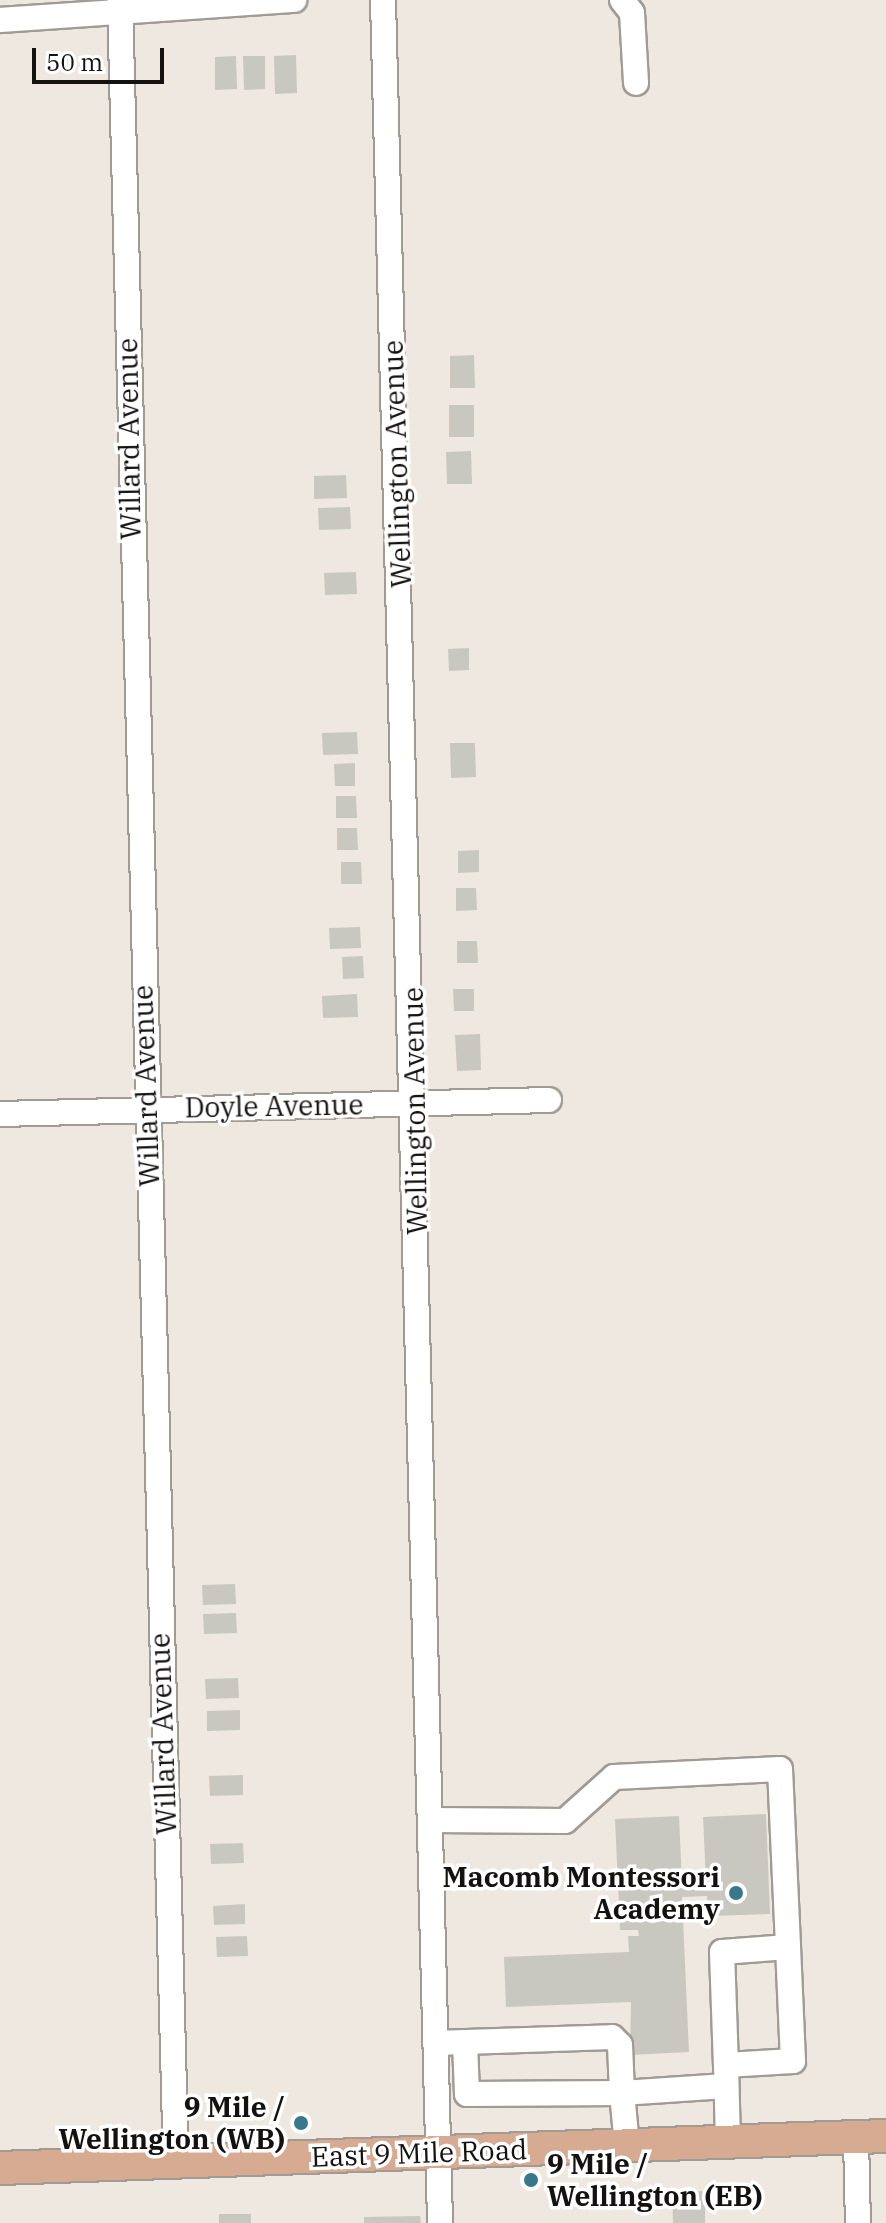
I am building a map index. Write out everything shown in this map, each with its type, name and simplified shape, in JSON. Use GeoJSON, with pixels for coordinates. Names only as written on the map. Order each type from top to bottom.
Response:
{"type":"FeatureCollection","features":[{"type":"Feature","properties":{"kind":"main road","name":"East 9 Mile Road"},"geometry":{"type":"LineString","coordinates":[[0,2168],[871,2137]]}},
{"type":"Feature","properties":{"kind":"street"},"geometry":{"type":"LineString","coordinates":[[0,20],[119,6],[294,0]]}},
{"type":"Feature","properties":{"kind":"street","name":"Wellington Avenue"},"geometry":{"type":"LineString","coordinates":[[383,0],[415,1104],[440,2223]]}},
{"type":"Feature","properties":{"kind":"street"},"geometry":{"type":"LineString","coordinates":[[622,0],[632,13],[636,83]]}},
{"type":"Feature","properties":{"kind":"street","name":"Willard Avenue"},"geometry":{"type":"LineString","coordinates":[[119,6],[176,2161]]}},
{"type":"Feature","properties":{"kind":"street","name":"Doyle Avenue"},"geometry":{"type":"LineString","coordinates":[[0,1114],[549,1100]]}},
{"type":"Feature","properties":{"kind":"street"},"geometry":{"type":"LineString","coordinates":[[431,1820],[565,1821],[614,1777],[780,1769],[793,2061],[726,2076],[622,2093],[474,2097],[467,2094],[465,2042]]}},
{"type":"Feature","properties":{"kind":"street"},"geometry":{"type":"LineString","coordinates":[[728,2142],[722,1952],[788,1947]]}},
{"type":"Feature","properties":{"kind":"street"},"geometry":{"type":"LineString","coordinates":[[435,2043],[616,2038],[627,2146]]}},
{"type":"Feature","properties":{"kind":"street"},"geometry":{"type":"LineString","coordinates":[[858,2223],[871,2137]]}},
{"type":"Feature","properties":{"kind":"building"},"geometry":{"type":"Polygon","coordinates":[[[296,55],[297,93],[275,94],[274,56],[296,55]]]}},
{"type":"Feature","properties":{"kind":"building"},"geometry":{"type":"Polygon","coordinates":[[[236,56],[237,89],[215,90],[215,57],[236,56]]]}},
{"type":"Feature","properties":{"kind":"building"},"geometry":{"type":"Polygon","coordinates":[[[243,56],[265,56],[265,89],[244,90],[243,56]]]}},
{"type":"Feature","properties":{"kind":"building"},"geometry":{"type":"Polygon","coordinates":[[[474,355],[475,388],[450,388],[450,356],[474,355]]]}},
{"type":"Feature","properties":{"kind":"building"},"geometry":{"type":"Polygon","coordinates":[[[449,405],[474,405],[474,437],[449,437],[449,405]]]}},
{"type":"Feature","properties":{"kind":"building"},"geometry":{"type":"Polygon","coordinates":[[[471,451],[472,484],[447,484],[446,452],[471,451]]]}},
{"type":"Feature","properties":{"kind":"building"},"geometry":{"type":"Polygon","coordinates":[[[346,475],[347,498],[314,499],[314,476],[346,475]]]}},
{"type":"Feature","properties":{"kind":"building"},"geometry":{"type":"Polygon","coordinates":[[[350,507],[351,529],[319,530],[318,508],[350,507]]]}},
{"type":"Feature","properties":{"kind":"building"},"geometry":{"type":"Polygon","coordinates":[[[356,572],[357,594],[325,595],[324,573],[356,572]]]}},
{"type":"Feature","properties":{"kind":"building"},"geometry":{"type":"Polygon","coordinates":[[[469,648],[469,670],[449,671],[448,649],[469,648]]]}},
{"type":"Feature","properties":{"kind":"building"},"geometry":{"type":"Polygon","coordinates":[[[357,732],[358,754],[323,755],[322,733],[357,732]]]}},
{"type":"Feature","properties":{"kind":"building"},"geometry":{"type":"Polygon","coordinates":[[[450,743],[475,743],[476,777],[451,778],[450,743]]]}},
{"type":"Feature","properties":{"kind":"building"},"geometry":{"type":"Polygon","coordinates":[[[355,763],[355,786],[335,786],[334,764],[355,763]]]}},
{"type":"Feature","properties":{"kind":"building"},"geometry":{"type":"Polygon","coordinates":[[[336,796],[356,796],[357,818],[336,818],[336,796]]]}},
{"type":"Feature","properties":{"kind":"building"},"geometry":{"type":"Polygon","coordinates":[[[337,828],[357,828],[358,850],[337,850],[337,828]]]}},
{"type":"Feature","properties":{"kind":"building"},"geometry":{"type":"Polygon","coordinates":[[[479,850],[479,872],[458,873],[458,851],[479,850]]]}},
{"type":"Feature","properties":{"kind":"building"},"geometry":{"type":"Polygon","coordinates":[[[341,862],[361,862],[362,884],[341,884],[341,862]]]}},
{"type":"Feature","properties":{"kind":"building"},"geometry":{"type":"Polygon","coordinates":[[[456,888],[476,888],[477,910],[456,911],[456,888]]]}},
{"type":"Feature","properties":{"kind":"building"},"geometry":{"type":"Polygon","coordinates":[[[360,927],[361,948],[330,949],[329,928],[360,927]]]}},
{"type":"Feature","properties":{"kind":"building"},"geometry":{"type":"Polygon","coordinates":[[[457,941],[477,941],[478,963],[457,963],[457,941]]]}},
{"type":"Feature","properties":{"kind":"building"},"geometry":{"type":"Polygon","coordinates":[[[363,956],[364,978],[343,979],[342,957],[363,956]]]}},
{"type":"Feature","properties":{"kind":"building"},"geometry":{"type":"Polygon","coordinates":[[[453,989],[474,989],[474,1011],[454,1011],[453,989]]]}},
{"type":"Feature","properties":{"kind":"building"},"geometry":{"type":"Polygon","coordinates":[[[357,994],[358,1017],[323,1018],[322,996],[357,994]]]}},
{"type":"Feature","properties":{"kind":"building"},"geometry":{"type":"Polygon","coordinates":[[[480,1034],[481,1070],[457,1071],[455,1035],[480,1034]]]}},
{"type":"Feature","properties":{"kind":"building"},"geometry":{"type":"Polygon","coordinates":[[[235,1584],[236,1604],[203,1605],[202,1585],[235,1584]]]}},
{"type":"Feature","properties":{"kind":"building"},"geometry":{"type":"Polygon","coordinates":[[[236,1613],[237,1633],[204,1634],[203,1614],[236,1613]]]}},
{"type":"Feature","properties":{"kind":"building"},"geometry":{"type":"Polygon","coordinates":[[[238,1678],[239,1698],[206,1699],[205,1679],[238,1678]]]}},
{"type":"Feature","properties":{"kind":"building"},"geometry":{"type":"Polygon","coordinates":[[[240,1710],[240,1730],[207,1731],[207,1711],[240,1710]]]}},
{"type":"Feature","properties":{"kind":"building"},"geometry":{"type":"Polygon","coordinates":[[[243,1775],[243,1795],[210,1796],[209,1776],[243,1775]]]}},
{"type":"Feature","properties":{"kind":"building"},"geometry":{"type":"Polygon","coordinates":[[[766,1814],[770,1914],[708,1916],[707,1896],[682,1897],[689,2052],[630,2055],[631,2002],[506,2007],[504,1957],[629,1952],[628,1936],[639,1936],[638,1930],[620,1930],[615,1819],[679,1816],[682,1882],[706,1881],[703,1817],[766,1814]]]}},
{"type":"Feature","properties":{"kind":"building"},"geometry":{"type":"Polygon","coordinates":[[[243,1843],[244,1863],[211,1864],[210,1844],[243,1843]]]}},
{"type":"Feature","properties":{"kind":"building"},"geometry":{"type":"Polygon","coordinates":[[[245,1904],[245,1924],[214,1925],[213,1906],[245,1904]]]}},
{"type":"Feature","properties":{"kind":"building"},"geometry":{"type":"Polygon","coordinates":[[[247,1936],[248,1956],[217,1957],[216,1937],[247,1936]]]}},
{"type":"Feature","properties":{"kind":"building"},"geometry":{"type":"Polygon","coordinates":[[[705,2191],[705,2223],[673,2223],[672,2192],[705,2191]]]}},
{"type":"Feature","properties":{"kind":"building"},"geometry":{"type":"Polygon","coordinates":[[[219,2214],[251,2214],[251,2223],[219,2223],[219,2214]]]}},
{"type":"Feature","properties":{"kind":"building"},"geometry":{"type":"Polygon","coordinates":[[[420,2216],[421,2223],[364,2223],[364,2217],[420,2216]]]}},
{"type":"Feature","properties":{"kind":"place","name":"Macomb Montessori Academy"},"geometry":{"type":"Point","coordinates":[736,1893]}},
{"type":"Feature","properties":{"kind":"place","name":"9 Mile / Wellington (WB)"},"geometry":{"type":"Point","coordinates":[301,2123]}},
{"type":"Feature","properties":{"kind":"place","name":"9 Mile / Wellington (EB)"},"geometry":{"type":"Point","coordinates":[531,2180]}}]}
